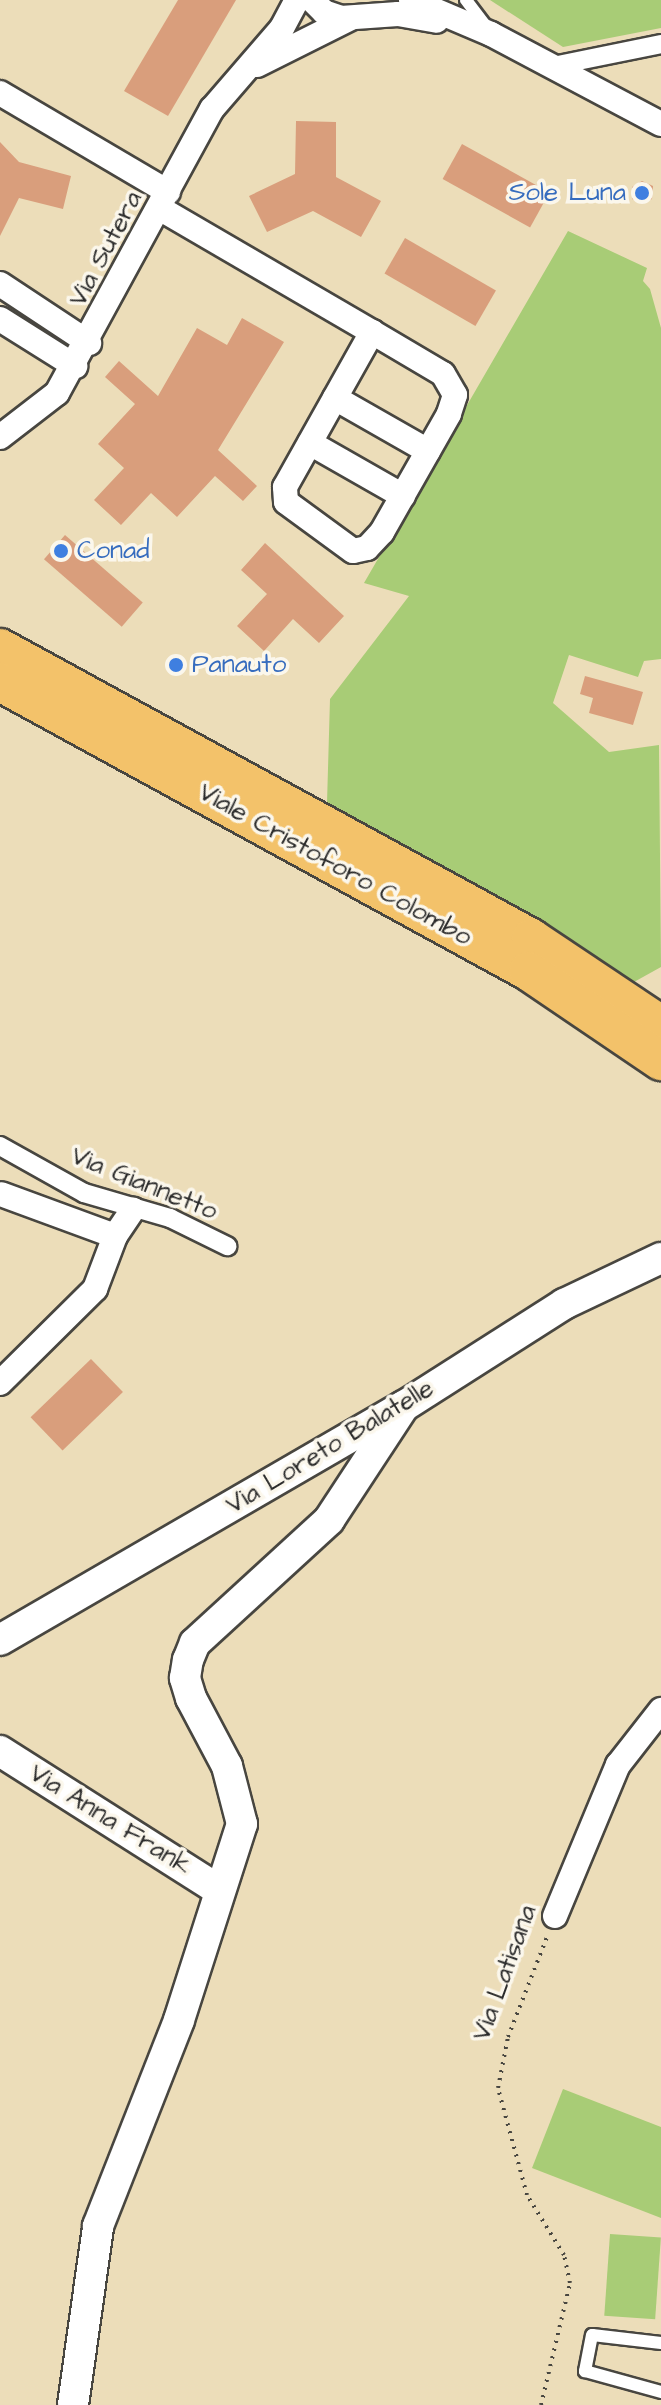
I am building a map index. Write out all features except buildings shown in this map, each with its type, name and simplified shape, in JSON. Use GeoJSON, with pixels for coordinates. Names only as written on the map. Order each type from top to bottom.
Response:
{"type":"FeatureCollection","features":[{"type":"Feature","properties":{"kind":"main road","name":"Viale Cristoforo Colombo"},"geometry":{"type":"LineString","coordinates":[[0,648],[531,938],[661,1025]]}},
{"type":"Feature","properties":{"kind":"main road","name":"Viale Cristoforo Colombo"},"geometry":{"type":"LineString","coordinates":[[0,682],[528,971],[661,1061]]}},
{"type":"Feature","properties":{"kind":"street","name":"Via Sutera"},"geometry":{"type":"LineString","coordinates":[[0,437],[57,393],[89,343],[212,109],[282,28],[297,0]]}},
{"type":"Feature","properties":{"kind":"street"},"geometry":{"type":"LineString","coordinates":[[312,0],[333,16],[362,11],[398,14],[483,31]]}},
{"type":"Feature","properties":{"kind":"street"},"geometry":{"type":"LineString","coordinates":[[411,0],[483,31],[661,124]]}},
{"type":"Feature","properties":{"kind":"street"},"geometry":{"type":"LineString","coordinates":[[244,72],[362,11]]}},
{"type":"Feature","properties":{"kind":"street"},"geometry":{"type":"LineString","coordinates":[[553,66],[661,44]]}},
{"type":"Feature","properties":{"kind":"street"},"geometry":{"type":"LineString","coordinates":[[0,93],[372,332],[443,374],[455,395],[428,451],[382,532],[367,548],[353,551],[286,502],[285,487],[372,332]]}},
{"type":"Feature","properties":{"kind":"street"},"geometry":{"type":"LineString","coordinates":[[0,284],[89,343]]}},
{"type":"Feature","properties":{"kind":"street"},"geometry":{"type":"LineString","coordinates":[[0,319],[75,366]]}},
{"type":"Feature","properties":{"kind":"street"},"geometry":{"type":"LineString","coordinates":[[335,398],[428,451]]}},
{"type":"Feature","properties":{"kind":"street"},"geometry":{"type":"LineString","coordinates":[[310,443],[403,496]]}},
{"type":"Feature","properties":{"kind":"street","name":"Via Giannetto"},"geometry":{"type":"LineString","coordinates":[[0,1146],[84,1193],[170,1218],[227,1246]]}},
{"type":"Feature","properties":{"kind":"street"},"geometry":{"type":"LineString","coordinates":[[1,1194],[115,1236]]}},
{"type":"Feature","properties":{"kind":"street"},"geometry":{"type":"LineString","coordinates":[[0,1383],[95,1289],[115,1236],[133,1209]]}},
{"type":"Feature","properties":{"kind":"street","name":"Via Loreto Balatelle"},"geometry":{"type":"LineString","coordinates":[[0,1640],[404,1406],[564,1304],[661,1258]]}},
{"type":"Feature","properties":{"kind":"street"},"geometry":{"type":"LineString","coordinates":[[73,2405],[98,2226],[179,2020],[219,1890],[238,1849],[239,1803],[227,1766],[191,1698],[185,1678],[188,1660],[195,1643],[329,1520],[404,1406]]}},
{"type":"Feature","properties":{"kind":"street","name":"Via Latisana"},"geometry":{"type":"LineString","coordinates":[[555,1916],[618,1765],[661,1710]]}},
{"type":"Feature","properties":{"kind":"street","name":"Via Anna Frank"},"geometry":{"type":"LineString","coordinates":[[0,1751],[219,1890]]}},
{"type":"Feature","properties":{"kind":"lane"},"geometry":{"type":"LineString","coordinates":[[466,0],[483,31]]}},
{"type":"Feature","properties":{"kind":"lane"},"geometry":{"type":"LineString","coordinates":[[661,2343],[592,2335],[585,2371],[661,2392]]}},
{"type":"Feature","properties":{"kind":"path","name":"Via Latisana"},"geometry":{"type":"LineString","coordinates":[[541,2405],[570,2283],[564,2255],[527,2195],[498,2088],[508,2037],[555,1916]]}},
{"type":"Feature","properties":{"kind":"green space"},"geometry":{"type":"Polygon","coordinates":[[[490,0],[661,0],[661,28],[563,47],[490,0]]]}},
{"type":"Feature","properties":{"kind":"green space"},"geometry":{"type":"Polygon","coordinates":[[[568,231],[647,268],[643,281],[650,289],[661,328],[661,659],[644,661],[638,677],[569,655],[553,703],[609,752],[659,745],[661,967],[634,982],[327,803],[330,699],[409,596],[364,583],[568,231]]]}},
{"type":"Feature","properties":{"kind":"green space"},"geometry":{"type":"Polygon","coordinates":[[[563,2089],[661,2127],[661,2218],[532,2168],[563,2089]]]}},
{"type":"Feature","properties":{"kind":"green space"},"geometry":{"type":"Polygon","coordinates":[[[610,2234],[661,2238],[655,2319],[604,2316],[610,2234]]]}},
{"type":"Feature","properties":{"kind":"place","name":"Sole Luna"},"geometry":{"type":"Point","coordinates":[642,193]}},
{"type":"Feature","properties":{"kind":"place","name":"Conad"},"geometry":{"type":"Point","coordinates":[61,551]}},
{"type":"Feature","properties":{"kind":"place","name":"Panauto"},"geometry":{"type":"Point","coordinates":[176,665]}}]}
